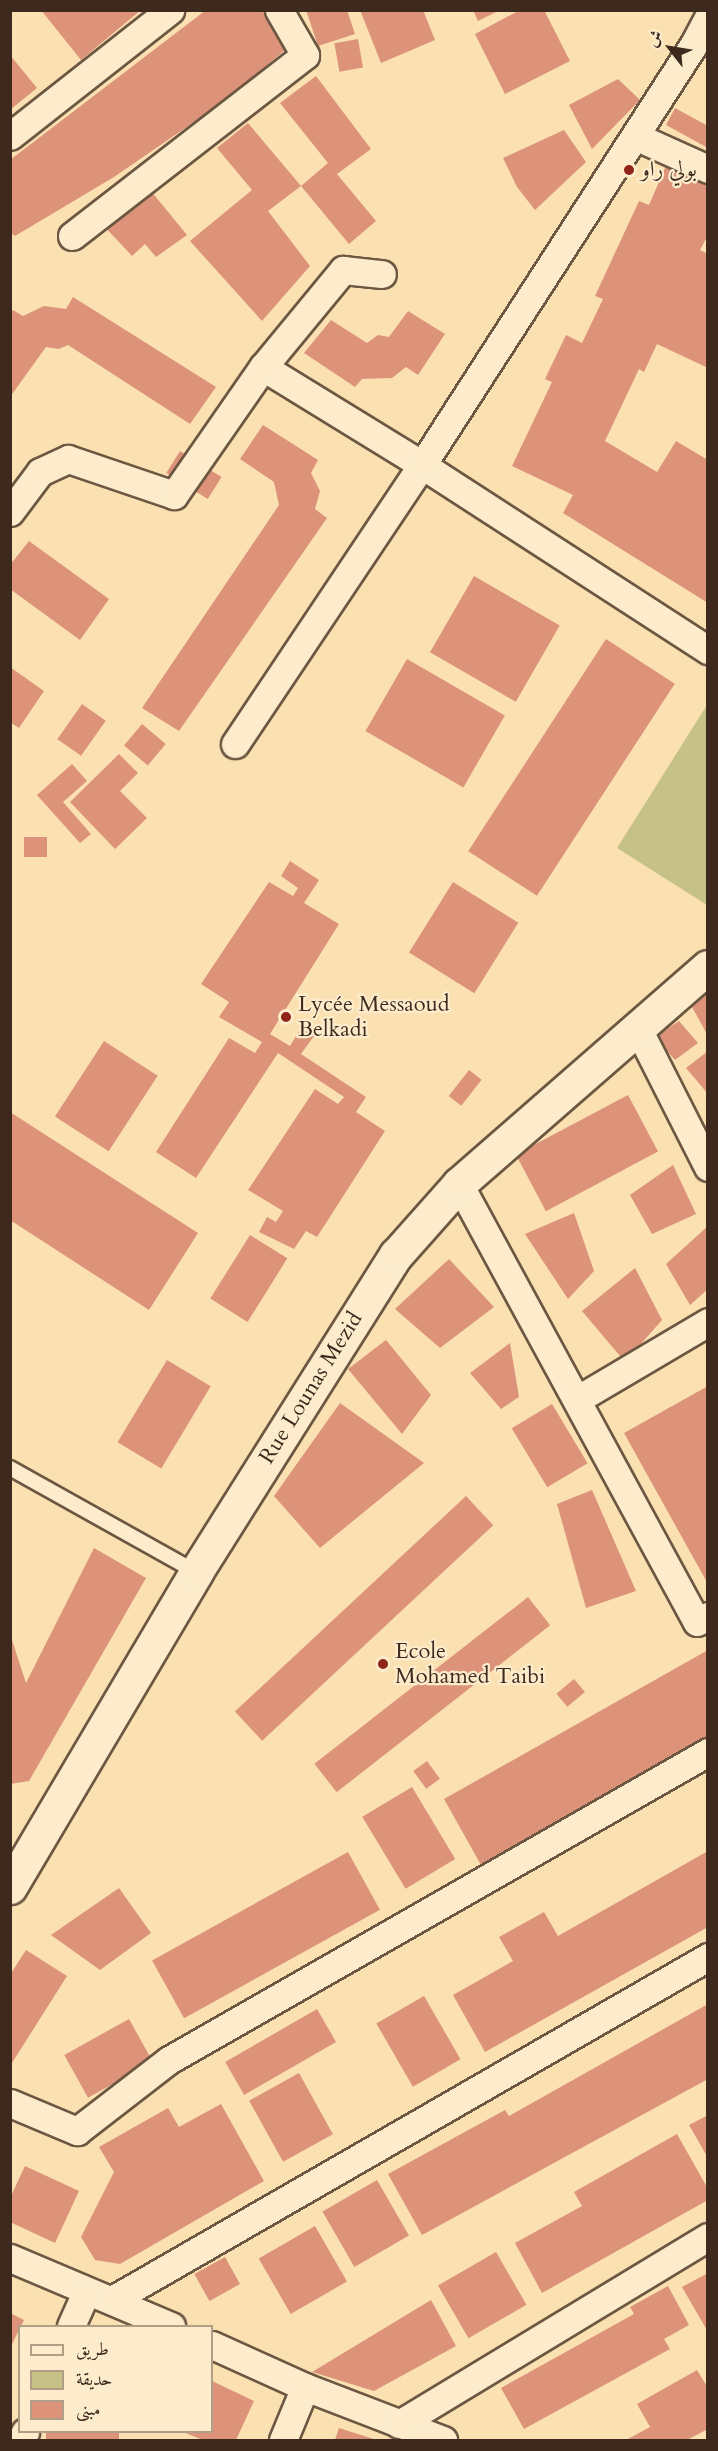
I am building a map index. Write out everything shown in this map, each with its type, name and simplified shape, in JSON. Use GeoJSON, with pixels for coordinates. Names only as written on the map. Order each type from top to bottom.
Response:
{"type":"FeatureCollection","features":[{"type":"Feature","properties":{"kind":"street"},"geometry":{"type":"LineString","coordinates":[[10,136],[170,10]]}},
{"type":"Feature","properties":{"kind":"street"},"geometry":{"type":"LineString","coordinates":[[72,236],[306,55],[279,10]]}},
{"type":"Feature","properties":{"kind":"street"},"geometry":{"type":"LineString","coordinates":[[699,10],[708,12]]}},
{"type":"Feature","properties":{"kind":"street"},"geometry":{"type":"LineString","coordinates":[[235,744],[422,465],[635,136],[708,18]]}},
{"type":"Feature","properties":{"kind":"street"},"geometry":{"type":"LineString","coordinates":[[635,136],[708,169]]}},
{"type":"Feature","properties":{"kind":"street"},"geometry":{"type":"LineString","coordinates":[[10,512],[40,472],[68,459],[174,495],[263,368],[343,270],[382,274]]}},
{"type":"Feature","properties":{"kind":"street"},"geometry":{"type":"LineString","coordinates":[[263,368],[422,465],[708,650]]}},
{"type":"Feature","properties":{"kind":"street","name":"Rue Lounas Mezid"},"geometry":{"type":"LineString","coordinates":[[11,1881],[196,1572],[396,1255],[459,1184],[708,967]]}},
{"type":"Feature","properties":{"kind":"street"},"geometry":{"type":"LineString","coordinates":[[637,1027],[708,1167]]}},
{"type":"Feature","properties":{"kind":"street"},"geometry":{"type":"LineString","coordinates":[[459,1184],[578,1399],[697,1622],[708,1616]]}},
{"type":"Feature","properties":{"kind":"street"},"geometry":{"type":"LineString","coordinates":[[578,1399],[708,1322]]}},
{"type":"Feature","properties":{"kind":"street"},"geometry":{"type":"LineString","coordinates":[[10,2103],[77,2131],[169,2060],[708,1752]]}},
{"type":"Feature","properties":{"kind":"street"},"geometry":{"type":"LineString","coordinates":[[112,2300],[708,1957]]}},
{"type":"Feature","properties":{"kind":"street"},"geometry":{"type":"LineString","coordinates":[[399,2424],[708,2237]]}},
{"type":"Feature","properties":{"kind":"street"},"geometry":{"type":"LineString","coordinates":[[10,2258],[86,2293],[112,2300],[169,2325]]}},
{"type":"Feature","properties":{"kind":"street"},"geometry":{"type":"LineString","coordinates":[[71,2325],[86,2293]]}},
{"type":"Feature","properties":{"kind":"street"},"geometry":{"type":"LineString","coordinates":[[213,2345],[306,2387],[442,2440]]}},
{"type":"Feature","properties":{"kind":"street"},"geometry":{"type":"LineString","coordinates":[[283,2440],[306,2387]]}},
{"type":"Feature","properties":{"kind":"lane"},"geometry":{"type":"LineString","coordinates":[[10,1468],[196,1572]]}},
{"type":"Feature","properties":{"kind":"green space"},"geometry":{"type":"Polygon","coordinates":[[[707,705],[707,905],[617,848],[707,705]]]}},
{"type":"Feature","properties":{"kind":"building"},"geometry":{"type":"Polygon","coordinates":[[[41,10],[141,10],[81,60],[41,10]]]}},
{"type":"Feature","properties":{"kind":"building"},"geometry":{"type":"Polygon","coordinates":[[[206,10],[262,10],[286,49],[223,102],[114,177],[15,236],[10,232],[10,160],[206,10]]]}},
{"type":"Feature","properties":{"kind":"building"},"geometry":{"type":"Polygon","coordinates":[[[306,10],[347,10],[355,34],[318,46],[306,10]]]}},
{"type":"Feature","properties":{"kind":"building"},"geometry":{"type":"Polygon","coordinates":[[[360,10],[423,10],[435,40],[381,63],[360,10]]]}},
{"type":"Feature","properties":{"kind":"building"},"geometry":{"type":"Polygon","coordinates":[[[473,10],[500,10],[478,21],[473,10]]]}},
{"type":"Feature","properties":{"kind":"building"},"geometry":{"type":"Polygon","coordinates":[[[520,10],[544,10],[570,61],[505,94],[475,34],[520,10]]]}},
{"type":"Feature","properties":{"kind":"building"},"geometry":{"type":"Polygon","coordinates":[[[358,39],[363,68],[339,72],[334,43],[358,39]]]}},
{"type":"Feature","properties":{"kind":"building"},"geometry":{"type":"Polygon","coordinates":[[[10,55],[37,88],[10,110],[10,55]]]}},
{"type":"Feature","properties":{"kind":"building"},"geometry":{"type":"Polygon","coordinates":[[[316,76],[371,149],[337,174],[376,221],[349,244],[301,186],[328,163],[280,103],[316,76]]]}},
{"type":"Feature","properties":{"kind":"building"},"geometry":{"type":"Polygon","coordinates":[[[618,79],[640,100],[592,149],[569,105],[618,79]]]}},
{"type":"Feature","properties":{"kind":"building"},"geometry":{"type":"Polygon","coordinates":[[[675,108],[708,126],[708,148],[666,125],[675,108]]]}},
{"type":"Feature","properties":{"kind":"building"},"geometry":{"type":"Polygon","coordinates":[[[248,123],[301,186],[268,211],[310,266],[262,321],[190,241],[252,190],[217,148],[248,123]]]}},
{"type":"Feature","properties":{"kind":"building"},"geometry":{"type":"Polygon","coordinates":[[[564,130],[586,162],[535,210],[517,187],[503,158],[564,130]]]}},
{"type":"Feature","properties":{"kind":"building"},"geometry":{"type":"Polygon","coordinates":[[[668,161],[708,180],[708,235],[700,250],[708,254],[708,368],[657,344],[644,372],[639,369],[605,441],[657,472],[676,441],[708,460],[708,603],[563,513],[573,495],[512,466],[552,382],[545,379],[566,335],[582,343],[603,299],[595,296],[639,201],[649,205],[668,161]]]}},
{"type":"Feature","properties":{"kind":"building"},"geometry":{"type":"Polygon","coordinates":[[[151,191],[187,235],[156,257],[145,244],[132,256],[104,226],[151,191]]]}},
{"type":"Feature","properties":{"kind":"building"},"geometry":{"type":"Polygon","coordinates":[[[73,297],[216,387],[190,424],[68,345],[59,349],[46,347],[10,397],[10,313],[13,310],[23,316],[44,306],[66,309],[73,297]]]}},
{"type":"Feature","properties":{"kind":"building"},"geometry":{"type":"Polygon","coordinates":[[[408,311],[445,334],[418,375],[406,367],[392,378],[362,379],[355,387],[304,353],[331,320],[367,343],[378,335],[389,337],[408,311]]]}},
{"type":"Feature","properties":{"kind":"building"},"geometry":{"type":"Polygon","coordinates":[[[263,425],[318,460],[311,473],[320,491],[315,509],[327,518],[179,731],[142,708],[279,505],[274,482],[240,459],[263,425]]]}},
{"type":"Feature","properties":{"kind":"building"},"geometry":{"type":"Polygon","coordinates":[[[180,451],[222,477],[208,499],[166,473],[180,451]]]}},
{"type":"Feature","properties":{"kind":"building"},"geometry":{"type":"Polygon","coordinates":[[[29,541],[109,599],[80,640],[10,589],[10,565],[29,541]]]}},
{"type":"Feature","properties":{"kind":"building"},"geometry":{"type":"Polygon","coordinates":[[[474,576],[560,626],[516,702],[430,652],[474,576]]]}},
{"type":"Feature","properties":{"kind":"building"},"geometry":{"type":"Polygon","coordinates":[[[606,639],[675,684],[537,896],[468,851],[606,639]]]}},
{"type":"Feature","properties":{"kind":"building"},"geometry":{"type":"Polygon","coordinates":[[[407,659],[505,715],[463,787],[366,731],[407,659]]]}},
{"type":"Feature","properties":{"kind":"building"},"geometry":{"type":"Polygon","coordinates":[[[10,667],[44,691],[19,728],[10,722],[10,667]]]}},
{"type":"Feature","properties":{"kind":"building"},"geometry":{"type":"Polygon","coordinates":[[[82,704],[106,721],[81,756],[57,739],[82,704]]]}},
{"type":"Feature","properties":{"kind":"building"},"geometry":{"type":"Polygon","coordinates":[[[142,724],[166,744],[148,765],[124,745],[142,724]]]}},
{"type":"Feature","properties":{"kind":"building"},"geometry":{"type":"Polygon","coordinates":[[[119,754],[138,773],[120,791],[147,818],[115,849],[70,802],[119,754]]]}},
{"type":"Feature","properties":{"kind":"building"},"geometry":{"type":"Polygon","coordinates":[[[72,764],[87,781],[63,802],[91,834],[80,843],[37,795],[72,764]]]}},
{"type":"Feature","properties":{"kind":"building"},"geometry":{"type":"Polygon","coordinates":[[[24,837],[47,837],[47,857],[24,857],[24,837]]]}},
{"type":"Feature","properties":{"kind":"building"},"geometry":{"type":"Polygon","coordinates":[[[290,861],[319,880],[304,903],[339,924],[270,1034],[290,1046],[301,1028],[314,1036],[301,1054],[366,1097],[356,1112],[385,1131],[317,1237],[306,1231],[294,1249],[259,1232],[267,1217],[276,1222],[283,1211],[248,1190],[315,1089],[338,1104],[344,1097],[278,1053],[196,1178],[156,1152],[229,1038],[255,1053],[262,1042],[219,1017],[229,1002],[201,984],[269,882],[293,896],[298,888],[281,876],[290,861]]]}},
{"type":"Feature","properties":{"kind":"building"},"geometry":{"type":"Polygon","coordinates":[[[453,882],[518,923],[474,993],[409,952],[453,882]]]}},
{"type":"Feature","properties":{"kind":"building"},"geometry":{"type":"Polygon","coordinates":[[[708,992],[708,1036],[692,1007],[708,992]]]}},
{"type":"Feature","properties":{"kind":"building"},"geometry":{"type":"Polygon","coordinates":[[[679,1021],[698,1043],[675,1060],[655,1037],[679,1021]]]}},
{"type":"Feature","properties":{"kind":"building"},"geometry":{"type":"Polygon","coordinates":[[[104,1041],[158,1076],[109,1151],[55,1116],[104,1041]]]}},
{"type":"Feature","properties":{"kind":"building"},"geometry":{"type":"Polygon","coordinates":[[[708,1051],[708,1094],[686,1068],[708,1051]]]}},
{"type":"Feature","properties":{"kind":"building"},"geometry":{"type":"Polygon","coordinates":[[[469,1070],[482,1080],[461,1106],[449,1096],[469,1070]]]}},
{"type":"Feature","properties":{"kind":"building"},"geometry":{"type":"Polygon","coordinates":[[[628,1095],[658,1152],[546,1211],[516,1155],[628,1095]]]}},
{"type":"Feature","properties":{"kind":"building"},"geometry":{"type":"Polygon","coordinates":[[[10,1112],[198,1233],[149,1310],[10,1220],[10,1112]]]}},
{"type":"Feature","properties":{"kind":"building"},"geometry":{"type":"Polygon","coordinates":[[[673,1165],[696,1214],[652,1234],[630,1195],[673,1165]]]}},
{"type":"Feature","properties":{"kind":"building"},"geometry":{"type":"Polygon","coordinates":[[[574,1213],[594,1271],[568,1299],[525,1234],[574,1213]]]}},
{"type":"Feature","properties":{"kind":"building"},"geometry":{"type":"Polygon","coordinates":[[[708,1226],[708,1289],[690,1305],[666,1264],[708,1226]]]}},
{"type":"Feature","properties":{"kind":"building"},"geometry":{"type":"Polygon","coordinates":[[[250,1235],[287,1258],[248,1322],[210,1299],[250,1235]]]}},
{"type":"Feature","properties":{"kind":"building"},"geometry":{"type":"Polygon","coordinates":[[[449,1259],[494,1307],[440,1348],[395,1309],[449,1259]]]}},
{"type":"Feature","properties":{"kind":"building"},"geometry":{"type":"Polygon","coordinates":[[[635,1268],[662,1320],[625,1362],[582,1311],[635,1268]]]}},
{"type":"Feature","properties":{"kind":"building"},"geometry":{"type":"Polygon","coordinates":[[[386,1340],[431,1395],[402,1434],[348,1369],[386,1340]]]}},
{"type":"Feature","properties":{"kind":"building"},"geometry":{"type":"Polygon","coordinates":[[[510,1343],[519,1397],[501,1409],[470,1373],[510,1343]]]}},
{"type":"Feature","properties":{"kind":"building"},"geometry":{"type":"Polygon","coordinates":[[[167,1360],[211,1386],[161,1469],[118,1442],[167,1360]]]}},
{"type":"Feature","properties":{"kind":"building"},"geometry":{"type":"Polygon","coordinates":[[[708,1386],[708,1584],[624,1433],[708,1386]]]}},
{"type":"Feature","properties":{"kind":"building"},"geometry":{"type":"Polygon","coordinates":[[[340,1403],[424,1463],[320,1548],[274,1496],[340,1403]]]}},
{"type":"Feature","properties":{"kind":"building"},"geometry":{"type":"Polygon","coordinates":[[[552,1404],[588,1463],[547,1487],[512,1428],[552,1404]]]}},
{"type":"Feature","properties":{"kind":"building"},"geometry":{"type":"Polygon","coordinates":[[[592,1490],[636,1591],[586,1608],[557,1504],[592,1490]]]}},
{"type":"Feature","properties":{"kind":"building"},"geometry":{"type":"Polygon","coordinates":[[[466,1496],[493,1525],[262,1741],[235,1712],[466,1496]]]}},
{"type":"Feature","properties":{"kind":"building"},"geometry":{"type":"Polygon","coordinates":[[[94,1548],[146,1578],[29,1781],[10,1784],[10,1634],[26,1683],[94,1548]]]}},
{"type":"Feature","properties":{"kind":"building"},"geometry":{"type":"Polygon","coordinates":[[[528,1597],[550,1625],[337,1792],[314,1764],[528,1597]]]}},
{"type":"Feature","properties":{"kind":"building"},"geometry":{"type":"Polygon","coordinates":[[[708,1650],[708,1737],[481,1865],[444,1799],[708,1650]]]}},
{"type":"Feature","properties":{"kind":"building"},"geometry":{"type":"Polygon","coordinates":[[[574,1679],[585,1692],[567,1707],[556,1694],[574,1679]]]}},
{"type":"Feature","properties":{"kind":"building"},"geometry":{"type":"Polygon","coordinates":[[[427,1761],[440,1779],[426,1789],[413,1771],[427,1761]]]}},
{"type":"Feature","properties":{"kind":"building"},"geometry":{"type":"Polygon","coordinates":[[[412,1787],[455,1859],[406,1889],[362,1817],[412,1787]]]}},
{"type":"Feature","properties":{"kind":"building"},"geometry":{"type":"Polygon","coordinates":[[[708,1851],[708,1927],[485,2052],[453,1995],[513,1961],[499,1937],[544,1912],[558,1936],[708,1851]]]}},
{"type":"Feature","properties":{"kind":"building"},"geometry":{"type":"Polygon","coordinates":[[[348,1852],[380,1910],[184,2018],[152,1961],[348,1852]]]}},
{"type":"Feature","properties":{"kind":"building"},"geometry":{"type":"Polygon","coordinates":[[[119,1888],[151,1933],[100,1970],[51,1935],[119,1888]]]}},
{"type":"Feature","properties":{"kind":"building"},"geometry":{"type":"Polygon","coordinates":[[[26,1950],[67,1976],[10,2066],[10,1975],[26,1950]]]}},
{"type":"Feature","properties":{"kind":"building"},"geometry":{"type":"Polygon","coordinates":[[[424,1996],[460,2059],[413,2087],[376,2024],[424,1996]]]}},
{"type":"Feature","properties":{"kind":"building"},"geometry":{"type":"Polygon","coordinates":[[[708,2004],[708,2079],[422,2235],[388,2174],[505,2110],[509,2116],[708,2004]]]}},
{"type":"Feature","properties":{"kind":"building"},"geometry":{"type":"Polygon","coordinates":[[[317,2009],[336,2042],[244,2095],[225,2062],[317,2009]]]}},
{"type":"Feature","properties":{"kind":"building"},"geometry":{"type":"Polygon","coordinates":[[[129,2019],[153,2062],[88,2098],[64,2055],[129,2019]]]}},
{"type":"Feature","properties":{"kind":"building"},"geometry":{"type":"Polygon","coordinates":[[[299,2073],[333,2134],[283,2162],[249,2101],[299,2073]]]}},
{"type":"Feature","properties":{"kind":"building"},"geometry":{"type":"Polygon","coordinates":[[[221,2104],[264,2181],[120,2264],[95,2260],[81,2237],[114,2172],[99,2147],[168,2108],[179,2127],[221,2104]]]}},
{"type":"Feature","properties":{"kind":"building"},"geometry":{"type":"Polygon","coordinates":[[[708,2115],[708,2158],[689,2125],[708,2115]]]}},
{"type":"Feature","properties":{"kind":"building"},"geometry":{"type":"Polygon","coordinates":[[[677,2134],[708,2189],[708,2200],[542,2293],[515,2243],[582,2206],[574,2192],[677,2134]]]}},
{"type":"Feature","properties":{"kind":"building"},"geometry":{"type":"Polygon","coordinates":[[[25,2166],[79,2191],[55,2243],[10,2222],[10,2198],[25,2166]]]}},
{"type":"Feature","properties":{"kind":"building"},"geometry":{"type":"Polygon","coordinates":[[[377,2180],[409,2235],[354,2267],[322,2212],[377,2180]]]}},
{"type":"Feature","properties":{"kind":"building"},"geometry":{"type":"Polygon","coordinates":[[[315,2226],[347,2281],[291,2314],[259,2258],[315,2226]]]}},
{"type":"Feature","properties":{"kind":"building"},"geometry":{"type":"Polygon","coordinates":[[[496,2252],[526,2305],[468,2338],[438,2286],[496,2252]]]}},
{"type":"Feature","properties":{"kind":"building"},"geometry":{"type":"Polygon","coordinates":[[[225,2257],[240,2284],[209,2301],[194,2274],[225,2257]]]}},
{"type":"Feature","properties":{"kind":"building"},"geometry":{"type":"Polygon","coordinates":[[[708,2273],[708,2332],[682,2287],[708,2273]]]}},
{"type":"Feature","properties":{"kind":"building"},"geometry":{"type":"Polygon","coordinates":[[[668,2286],[689,2325],[664,2339],[670,2349],[524,2429],[501,2388],[634,2314],[630,2307],[668,2286]]]}},
{"type":"Feature","properties":{"kind":"building"},"geometry":{"type":"Polygon","coordinates":[[[431,2300],[456,2346],[374,2391],[312,2372],[431,2300]]]}},
{"type":"Feature","properties":{"kind":"building"},"geometry":{"type":"Polygon","coordinates":[[[10,2313],[24,2320],[22,2325],[18,2325],[18,2332],[10,2348],[10,2313]]]}},
{"type":"Feature","properties":{"kind":"building"},"geometry":{"type":"Polygon","coordinates":[[[697,2370],[708,2388],[708,2429],[687,2440],[626,2440],[650,2427],[637,2404],[697,2370]]]}},
{"type":"Feature","properties":{"kind":"building"},"geometry":{"type":"Polygon","coordinates":[[[213,2381],[254,2401],[236,2440],[203,2440],[186,2433],[213,2433],[213,2381]]]}},
{"type":"Feature","properties":{"kind":"building"},"geometry":{"type":"Polygon","coordinates":[[[339,2428],[377,2440],[335,2440],[339,2428]]]}},
{"type":"Feature","properties":{"kind":"building"},"geometry":{"type":"Polygon","coordinates":[[[46,2433],[119,2433],[119,2440],[46,2440],[46,2433]]]}},
{"type":"Feature","properties":{"kind":"place","name":"بولي راو"},"geometry":{"type":"Point","coordinates":[629,170]}},
{"type":"Feature","properties":{"kind":"place","name":"Lycée Messaoud Belkadi"},"geometry":{"type":"Point","coordinates":[286,1017]}},
{"type":"Feature","properties":{"kind":"place","name":"Ecole Mohamed Taibi"},"geometry":{"type":"Point","coordinates":[383,1664]}}]}
